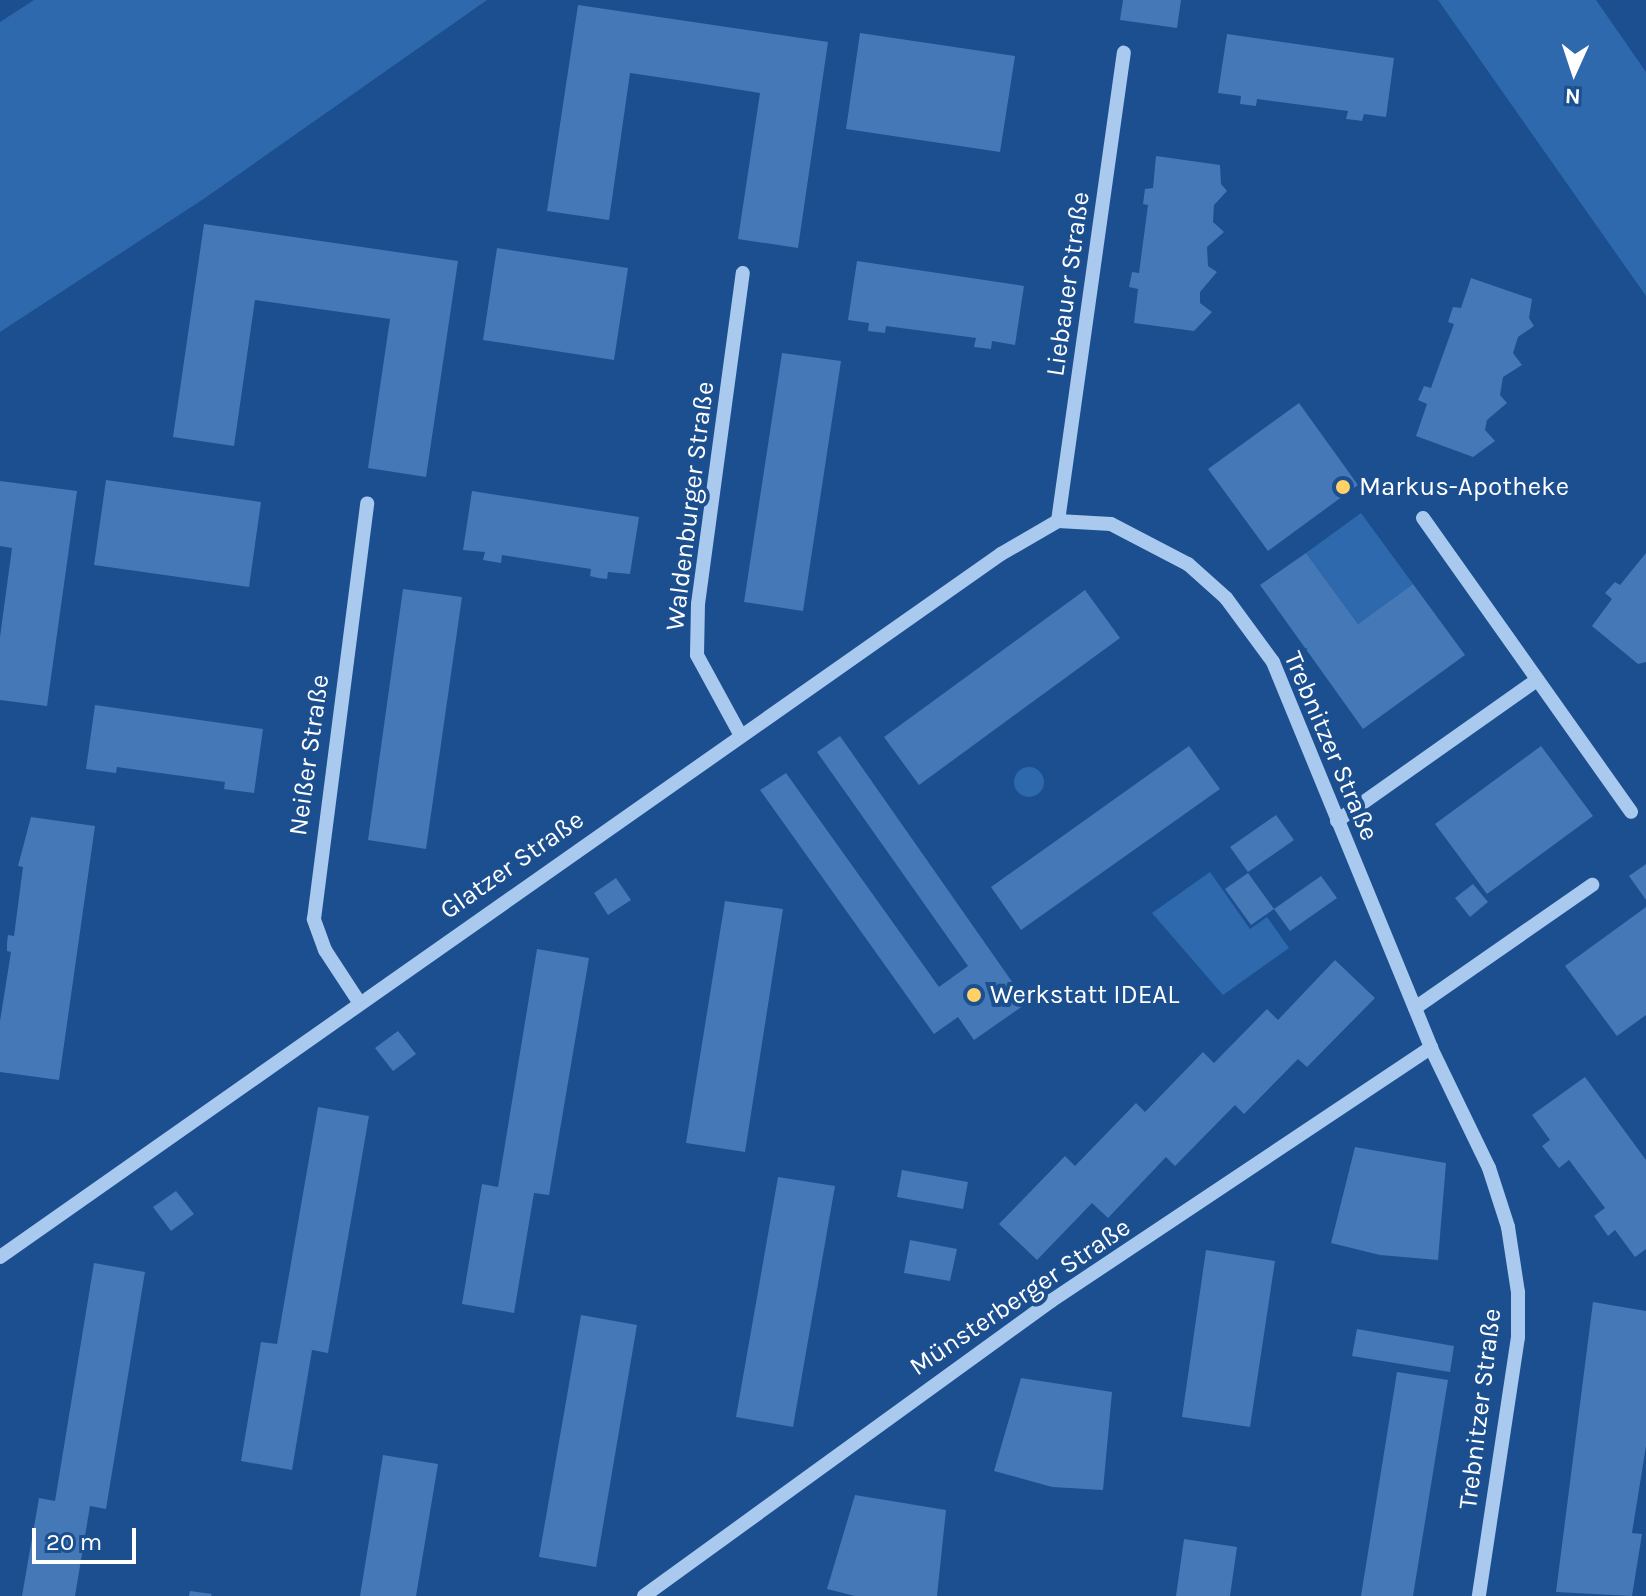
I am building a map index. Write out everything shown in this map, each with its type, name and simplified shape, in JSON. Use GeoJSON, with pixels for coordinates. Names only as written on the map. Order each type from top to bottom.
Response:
{"type":"FeatureCollection","features":[{"type":"Feature","properties":{"kind":"street","name":"Liebauer Straße"},"geometry":{"type":"LineString","coordinates":[[1058,521],[1124,53]]}},
{"type":"Feature","properties":{"kind":"street","name":"Waldenburger Straße"},"geometry":{"type":"LineString","coordinates":[[740,734],[697,655],[698,604],[743,273]]}},
{"type":"Feature","properties":{"kind":"street","name":"Neißer Straße"},"geometry":{"type":"LineString","coordinates":[[359,1002],[325,950],[314,919],[367,503]]}},
{"type":"Feature","properties":{"kind":"street"},"geometry":{"type":"LineString","coordinates":[[1423,518],[1631,812]]}},
{"type":"Feature","properties":{"kind":"street","name":"Trebnitzer Straße"},"geometry":{"type":"LineString","coordinates":[[1058,521],[1088,519],[1146,539],[1188,564],[1226,598],[1273,662],[1431,1048],[1489,1168],[1508,1227],[1518,1292],[1514,1369],[1479,1596]]}},
{"type":"Feature","properties":{"kind":"street","name":"Glatzer Straße"},"geometry":{"type":"LineString","coordinates":[[0,1257],[740,734],[1001,554],[1058,521]]}},
{"type":"Feature","properties":{"kind":"street"},"geometry":{"type":"LineString","coordinates":[[1337,821],[1537,680]]}},
{"type":"Feature","properties":{"kind":"street"},"geometry":{"type":"LineString","coordinates":[[1415,1008],[1592,885]]}},
{"type":"Feature","properties":{"kind":"street","name":"Münsterberger Straße"},"geometry":{"type":"LineString","coordinates":[[644,1596],[1051,1301],[1431,1048]]}},
{"type":"Feature","properties":{"kind":"shaded area"},"geometry":{"type":"Polygon","coordinates":[[[34,0],[487,0],[205,198],[0,332],[0,22],[34,0]]]}},
{"type":"Feature","properties":{"kind":"shaded area"},"geometry":{"type":"Polygon","coordinates":[[[1438,0],[1596,0],[1646,72],[1646,296],[1438,0]]]}},
{"type":"Feature","properties":{"kind":"shaded area"},"geometry":{"type":"Polygon","coordinates":[[[1361,513],[1413,584],[1358,624],[1306,553],[1361,513]]]}},
{"type":"Feature","properties":{"kind":"shaded area"},"geometry":{"type":"Polygon","coordinates":[[[1029,767],[1040,771],[1044,782],[1040,793],[1029,797],[1018,793],[1014,782],[1018,771],[1029,767]]]}},
{"type":"Feature","properties":{"kind":"shaded area"},"geometry":{"type":"Polygon","coordinates":[[[1210,872],[1250,929],[1267,917],[1289,948],[1223,995],[1152,913],[1210,872]]]}},
{"type":"Feature","properties":{"kind":"building"},"geometry":{"type":"Polygon","coordinates":[[[1123,0],[1181,0],[1177,28],[1120,20],[1123,0]]]}},
{"type":"Feature","properties":{"kind":"building"},"geometry":{"type":"Polygon","coordinates":[[[578,5],[828,42],[798,248],[738,239],[760,93],[630,73],[609,220],[547,211],[578,5]]]}},
{"type":"Feature","properties":{"kind":"building"},"geometry":{"type":"Polygon","coordinates":[[[860,33],[1015,56],[1000,152],[846,129],[860,33]]]}},
{"type":"Feature","properties":{"kind":"building"},"geometry":{"type":"Polygon","coordinates":[[[1227,34],[1394,58],[1386,117],[1364,114],[1362,121],[1346,119],[1348,111],[1257,99],[1256,106],[1240,104],[1241,96],[1218,93],[1227,34]]]}},
{"type":"Feature","properties":{"kind":"building"},"geometry":{"type":"Polygon","coordinates":[[[1156,156],[1220,165],[1221,184],[1227,191],[1214,205],[1213,222],[1224,232],[1207,247],[1208,266],[1217,272],[1200,292],[1200,303],[1212,312],[1194,331],[1134,323],[1138,289],[1129,287],[1132,272],[1139,273],[1148,205],[1143,204],[1145,189],[1153,188],[1156,156]]]}},
{"type":"Feature","properties":{"kind":"building"},"geometry":{"type":"Polygon","coordinates":[[[204,224],[458,261],[426,477],[368,468],[390,319],[255,300],[234,446],[173,437],[204,224]]]}},
{"type":"Feature","properties":{"kind":"building"},"geometry":{"type":"Polygon","coordinates":[[[497,248],[628,268],[614,360],[483,340],[497,248]]]}},
{"type":"Feature","properties":{"kind":"building"},"geometry":{"type":"Polygon","coordinates":[[[857,261],[1024,286],[1015,345],[992,341],[991,349],[974,347],[976,338],[886,326],[885,333],[868,331],[869,323],[848,320],[857,261]]]}},
{"type":"Feature","properties":{"kind":"building"},"geometry":{"type":"Polygon","coordinates":[[[1471,278],[1532,299],[1529,318],[1534,326],[1518,337],[1513,353],[1522,365],[1503,377],[1500,395],[1507,403],[1487,420],[1485,430],[1495,441],[1473,457],[1416,436],[1427,404],[1418,400],[1424,386],[1431,388],[1454,324],[1448,322],[1453,307],[1461,308],[1471,278]]]}},
{"type":"Feature","properties":{"kind":"building"},"geometry":{"type":"Polygon","coordinates":[[[782,353],[841,361],[803,611],[744,602],[782,353]]]}},
{"type":"Feature","properties":{"kind":"building"},"geometry":{"type":"Polygon","coordinates":[[[1299,403],[1358,485],[1268,551],[1208,469],[1299,403]]]}},
{"type":"Feature","properties":{"kind":"building"},"geometry":{"type":"Polygon","coordinates":[[[106,480],[261,502],[249,587],[94,565],[106,480]]]}},
{"type":"Feature","properties":{"kind":"building"},"geometry":{"type":"Polygon","coordinates":[[[0,481],[77,491],[47,706],[0,700],[0,637],[12,548],[0,546],[0,481]]]}},
{"type":"Feature","properties":{"kind":"building"},"geometry":{"type":"Polygon","coordinates":[[[472,491],[639,517],[630,574],[608,572],[607,579],[598,578],[590,576],[591,569],[502,555],[501,563],[483,560],[485,552],[463,550],[472,491]]]}},
{"type":"Feature","properties":{"kind":"building"},"geometry":{"type":"Polygon","coordinates":[[[1306,553],[1358,624],[1413,584],[1465,655],[1363,729],[1260,585],[1306,553]]]}},
{"type":"Feature","properties":{"kind":"building"},"geometry":{"type":"Polygon","coordinates":[[[1646,553],[1646,662],[1638,664],[1592,626],[1612,599],[1605,593],[1615,582],[1620,585],[1646,553]]]}},
{"type":"Feature","properties":{"kind":"building"},"geometry":{"type":"Polygon","coordinates":[[[403,589],[462,597],[426,849],[368,840],[403,589]]]}},
{"type":"Feature","properties":{"kind":"building"},"geometry":{"type":"Polygon","coordinates":[[[1085,590],[1120,638],[919,785],[884,737],[1085,590]]]}},
{"type":"Feature","properties":{"kind":"building"},"geometry":{"type":"Polygon","coordinates":[[[95,705],[263,729],[254,793],[224,789],[225,782],[117,767],[116,773],[86,769],[95,705]]]}},
{"type":"Feature","properties":{"kind":"building"},"geometry":{"type":"Polygon","coordinates":[[[840,736],[1027,1003],[974,1040],[958,1017],[934,1034],[760,790],[786,773],[939,987],[968,966],[817,752],[840,736]]]}},
{"type":"Feature","properties":{"kind":"building"},"geometry":{"type":"Polygon","coordinates":[[[1189,746],[1220,789],[1021,930],[991,887],[1189,746]]]}},
{"type":"Feature","properties":{"kind":"building"},"geometry":{"type":"Polygon","coordinates":[[[1541,746],[1593,816],[1487,894],[1435,824],[1541,746]]]}},
{"type":"Feature","properties":{"kind":"building"},"geometry":{"type":"Polygon","coordinates":[[[1276,815],[1294,840],[1248,872],[1230,847],[1276,815]]]}},
{"type":"Feature","properties":{"kind":"building"},"geometry":{"type":"Polygon","coordinates":[[[31,817],[95,826],[59,1080],[0,1072],[0,1021],[11,952],[7,951],[7,943],[8,935],[14,936],[23,867],[18,866],[31,817]]]}},
{"type":"Feature","properties":{"kind":"building"},"geometry":{"type":"Polygon","coordinates":[[[1646,864],[1646,900],[1629,876],[1646,864]]]}},
{"type":"Feature","properties":{"kind":"building"},"geometry":{"type":"Polygon","coordinates":[[[1248,873],[1274,909],[1251,925],[1225,889],[1248,873]]]}},
{"type":"Feature","properties":{"kind":"building"},"geometry":{"type":"Polygon","coordinates":[[[1321,876],[1337,898],[1290,931],[1274,909],[1321,876]]]}},
{"type":"Feature","properties":{"kind":"building"},"geometry":{"type":"Polygon","coordinates":[[[616,878],[631,900],[608,915],[594,893],[616,878]]]}},
{"type":"Feature","properties":{"kind":"building"},"geometry":{"type":"Polygon","coordinates":[[[1473,884],[1488,902],[1470,917],[1455,898],[1473,884]]]}},
{"type":"Feature","properties":{"kind":"building"},"geometry":{"type":"Polygon","coordinates":[[[725,901],[783,909],[745,1152],[686,1143],[725,901]]]}},
{"type":"Feature","properties":{"kind":"building"},"geometry":{"type":"Polygon","coordinates":[[[1646,907],[1646,1015],[1617,1036],[1565,966],[1646,907]]]}},
{"type":"Feature","properties":{"kind":"building"},"geometry":{"type":"Polygon","coordinates":[[[537,949],[589,958],[549,1195],[534,1193],[514,1313],[462,1304],[482,1184],[498,1187],[537,949]]]}},
{"type":"Feature","properties":{"kind":"building"},"geometry":{"type":"Polygon","coordinates":[[[1335,960],[1375,998],[1307,1067],[1298,1059],[1244,1114],[1235,1105],[1175,1166],[1166,1157],[1108,1218],[1092,1203],[1037,1260],[999,1224],[1065,1156],[1075,1166],[1136,1103],[1145,1112],[1203,1052],[1214,1063],[1267,1009],[1278,1020],[1335,960]]]}},
{"type":"Feature","properties":{"kind":"building"},"geometry":{"type":"Polygon","coordinates":[[[398,1031],[416,1054],[393,1071],[375,1048],[398,1031]]]}},
{"type":"Feature","properties":{"kind":"building"},"geometry":{"type":"Polygon","coordinates":[[[1585,1077],[1646,1160],[1646,1249],[1635,1257],[1615,1230],[1608,1236],[1594,1216],[1605,1208],[1569,1160],[1559,1168],[1542,1146],[1550,1140],[1532,1115],[1585,1077]]]}},
{"type":"Feature","properties":{"kind":"building"},"geometry":{"type":"Polygon","coordinates":[[[318,1107],[369,1116],[328,1353],[312,1350],[292,1470],[241,1461],[261,1342],[277,1344],[318,1107]]]}},
{"type":"Feature","properties":{"kind":"building"},"geometry":{"type":"Polygon","coordinates":[[[1355,1147],[1446,1163],[1438,1260],[1380,1255],[1331,1243],[1355,1147]]]}},
{"type":"Feature","properties":{"kind":"building"},"geometry":{"type":"Polygon","coordinates":[[[902,1170],[968,1182],[963,1209],[897,1197],[902,1170]]]}},
{"type":"Feature","properties":{"kind":"building"},"geometry":{"type":"Polygon","coordinates":[[[778,1177],[835,1186],[793,1427],[736,1417],[778,1177]]]}},
{"type":"Feature","properties":{"kind":"building"},"geometry":{"type":"Polygon","coordinates":[[[176,1191],[194,1214],[171,1231],[153,1207],[176,1191]]]}},
{"type":"Feature","properties":{"kind":"building"},"geometry":{"type":"Polygon","coordinates":[[[910,1240],[957,1249],[950,1281],[904,1273],[910,1240]]]}},
{"type":"Feature","properties":{"kind":"building"},"geometry":{"type":"Polygon","coordinates":[[[1206,1250],[1275,1261],[1250,1427],[1182,1417],[1206,1250]]]}},
{"type":"Feature","properties":{"kind":"building"},"geometry":{"type":"Polygon","coordinates":[[[94,1263],[145,1272],[106,1509],[90,1506],[75,1596],[22,1596],[39,1498],[55,1501],[94,1263]]]}},
{"type":"Feature","properties":{"kind":"building"},"geometry":{"type":"Polygon","coordinates":[[[1593,1302],[1646,1311],[1646,1446],[1632,1533],[1642,1534],[1632,1596],[1556,1592],[1593,1302]]]}},
{"type":"Feature","properties":{"kind":"building"},"geometry":{"type":"Polygon","coordinates":[[[581,1315],[637,1325],[596,1567],[539,1557],[581,1315]]]}},
{"type":"Feature","properties":{"kind":"building"},"geometry":{"type":"Polygon","coordinates":[[[1357,1329],[1454,1346],[1450,1372],[1352,1356],[1357,1329]]]}},
{"type":"Feature","properties":{"kind":"building"},"geometry":{"type":"Polygon","coordinates":[[[1397,1372],[1448,1380],[1413,1596],[1361,1596],[1397,1372]]]}},
{"type":"Feature","properties":{"kind":"building"},"geometry":{"type":"Polygon","coordinates":[[[1021,1378],[1112,1392],[1103,1490],[1052,1487],[994,1471],[1021,1378]]]}},
{"type":"Feature","properties":{"kind":"building"},"geometry":{"type":"Polygon","coordinates":[[[383,1455],[438,1464],[416,1596],[360,1596],[383,1455]]]}},
{"type":"Feature","properties":{"kind":"building"},"geometry":{"type":"Polygon","coordinates":[[[855,1495],[946,1510],[937,1596],[855,1596],[827,1589],[855,1495]]]}},
{"type":"Feature","properties":{"kind":"building"},"geometry":{"type":"Polygon","coordinates":[[[1184,1539],[1237,1547],[1230,1596],[1176,1596],[1184,1539]]]}},
{"type":"Feature","properties":{"kind":"building"},"geometry":{"type":"Polygon","coordinates":[[[190,1591],[212,1594],[189,1596],[190,1591]]]}},
{"type":"Feature","properties":{"kind":"place","name":"Markus-Apotheke"},"geometry":{"type":"Point","coordinates":[1343,487]}},
{"type":"Feature","properties":{"kind":"place","name":"Werkstatt IDEAL"},"geometry":{"type":"Point","coordinates":[974,995]}}]}
